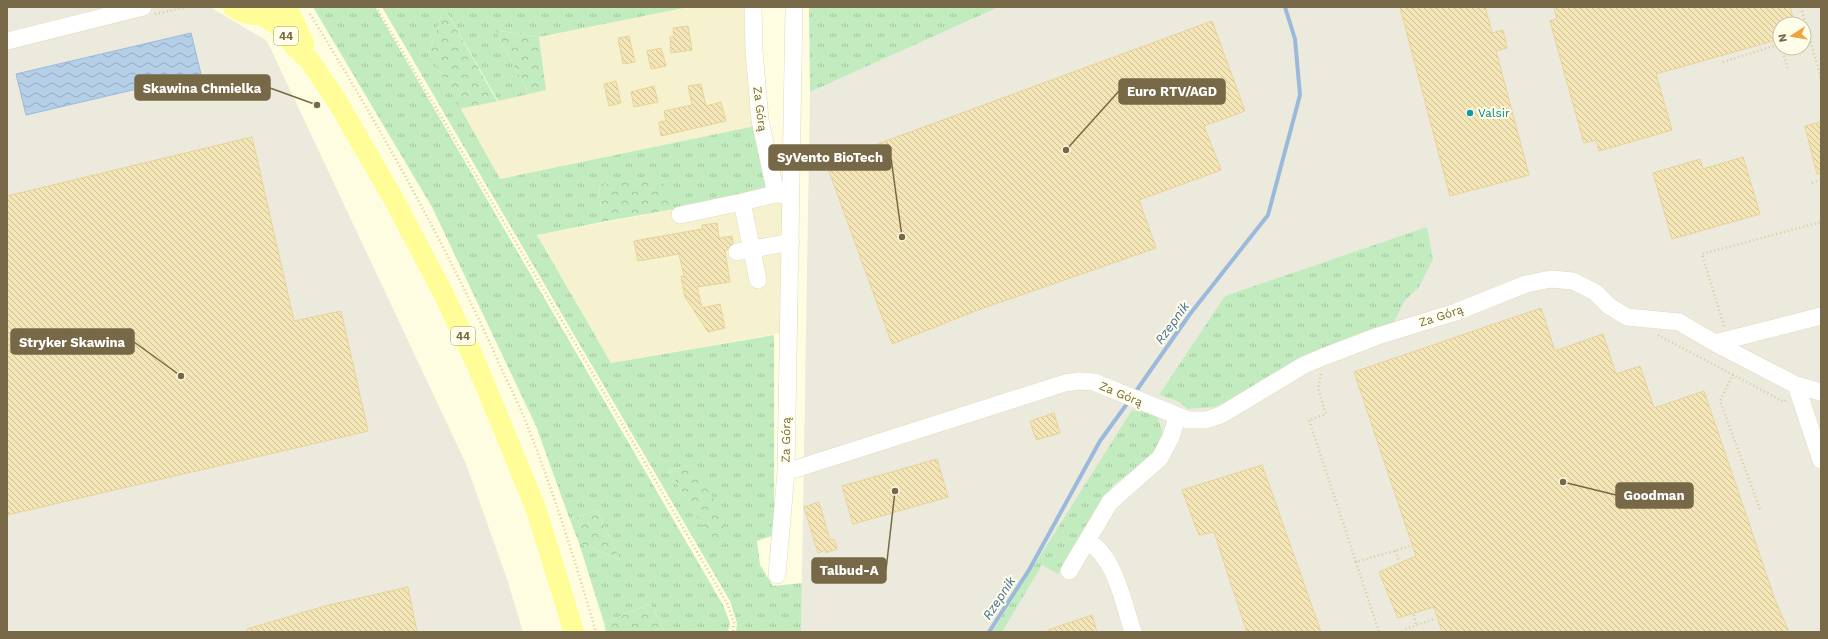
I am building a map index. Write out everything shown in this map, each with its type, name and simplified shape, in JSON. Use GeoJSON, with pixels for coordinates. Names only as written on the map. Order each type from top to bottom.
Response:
{"type":"FeatureCollection","features":[{"type":"Feature","properties":{"kind":"main road","name":"44"},"geometry":{"type":"LineString","coordinates":[[233,7],[249,15],[269,11],[294,46],[309,60],[344,114],[420,246],[476,363],[536,509],[559,579],[574,632]]}},
{"type":"Feature","properties":{"kind":"main road","name":"44"},"geometry":{"type":"LineString","coordinates":[[287,7],[304,41],[309,60]]}},
{"type":"Feature","properties":{"kind":"street"},"geometry":{"type":"LineString","coordinates":[[7,41],[143,7]]}},
{"type":"Feature","properties":{"kind":"street","name":"Za Górą"},"geometry":{"type":"LineString","coordinates":[[753,7],[754,51],[760,120],[784,195],[791,242],[786,472],[1065,383],[1079,381],[1094,382],[1177,417],[1188,420],[1206,420],[1221,415],[1304,365],[1323,357],[1378,336],[1456,312],[1526,284],[1551,279],[1573,281],[1595,292],[1609,306],[1628,317],[1679,322],[1714,343]]}},
{"type":"Feature","properties":{"kind":"street","name":"Za Górą"},"geometry":{"type":"LineString","coordinates":[[784,195],[794,7]]}},
{"type":"Feature","properties":{"kind":"street"},"geometry":{"type":"LineString","coordinates":[[680,215],[784,195]]}},
{"type":"Feature","properties":{"kind":"street"},"geometry":{"type":"LineString","coordinates":[[742,202],[745,251],[758,280]]}},
{"type":"Feature","properties":{"kind":"street"},"geometry":{"type":"LineString","coordinates":[[745,251],[791,242]]}},
{"type":"Feature","properties":{"kind":"street"},"geometry":{"type":"LineString","coordinates":[[1714,343],[1821,316]]}},
{"type":"Feature","properties":{"kind":"street"},"geometry":{"type":"LineString","coordinates":[[1714,343],[1796,385],[1821,392]]}},
{"type":"Feature","properties":{"kind":"street"},"geometry":{"type":"LineString","coordinates":[[1796,385],[1821,460]]}},
{"type":"Feature","properties":{"kind":"street"},"geometry":{"type":"LineString","coordinates":[[1069,571],[1110,502],[1160,458],[1171,437],[1177,417]]}},
{"type":"Feature","properties":{"kind":"street"},"geometry":{"type":"LineString","coordinates":[[776,575],[786,472]]}},
{"type":"Feature","properties":{"kind":"street"},"geometry":{"type":"LineString","coordinates":[[1088,541],[1096,546],[1108,563],[1133,632]]}},
{"type":"Feature","properties":{"kind":"path"},"geometry":{"type":"LineString","coordinates":[[376,7],[727,603],[734,622],[733,632]]}},
{"type":"Feature","properties":{"kind":"path"},"geometry":{"type":"LineString","coordinates":[[1723,62],[1772,47]]}},
{"type":"Feature","properties":{"kind":"path"},"geometry":{"type":"LineString","coordinates":[[1812,47],[1821,79]]}},
{"type":"Feature","properties":{"kind":"path"},"geometry":{"type":"LineString","coordinates":[[1784,56],[1788,70]]}},
{"type":"Feature","properties":{"kind":"path"},"geometry":{"type":"LineString","coordinates":[[1812,183],[1821,180]]}},
{"type":"Feature","properties":{"kind":"path"},"geometry":{"type":"LineString","coordinates":[[1654,334],[1784,402],[1796,385]]}},
{"type":"Feature","properties":{"kind":"path"},"geometry":{"type":"LineString","coordinates":[[1322,372],[1318,380],[1318,388],[1326,414],[1309,420],[1379,632]]}},
{"type":"Feature","properties":{"kind":"path"},"geometry":{"type":"LineString","coordinates":[[1356,562],[1411,546]]}},
{"type":"Feature","properties":{"kind":"path"},"geometry":{"type":"LineString","coordinates":[[1395,551],[1399,561]]}},
{"type":"Feature","properties":{"kind":"path"},"geometry":{"type":"LineString","coordinates":[[1414,615],[1416,625]]}},
{"type":"Feature","properties":{"kind":"path"},"geometry":{"type":"LineString","coordinates":[[1404,632],[1405,629],[1434,619]]}},
{"type":"Feature","properties":{"kind":"shaded area"},"geometry":{"type":"Polygon","coordinates":[[[7,7],[210,7],[267,41],[466,464],[507,579],[523,632],[7,632],[7,7]]]}},
{"type":"Feature","properties":{"kind":"shaded area"},"geometry":{"type":"Polygon","coordinates":[[[689,7],[758,7],[765,124],[500,179],[460,109],[546,90],[539,37],[689,7]]]}},
{"type":"Feature","properties":{"kind":"shaded area"},"geometry":{"type":"Polygon","coordinates":[[[999,7],[1821,7],[1821,632],[801,632],[810,92],[999,7]]]}},
{"type":"Feature","properties":{"kind":"shaded area"},"geometry":{"type":"Polygon","coordinates":[[[785,189],[781,333],[611,363],[537,235],[785,189]]]}},
{"type":"Feature","properties":{"kind":"green space"},"geometry":{"type":"Polygon","coordinates":[[[313,7],[375,7],[723,605],[730,623],[728,632],[665,632],[650,604],[604,623],[579,543],[620,560],[597,510],[570,520],[536,426],[432,207],[313,7]]]}},
{"type":"Feature","properties":{"kind":"green space"},"geometry":{"type":"Polygon","coordinates":[[[382,7],[444,7],[429,52],[500,179],[755,126],[770,192],[675,209],[599,185],[602,222],[537,235],[611,363],[774,335],[774,535],[757,541],[760,565],[773,586],[802,583],[801,632],[736,632],[737,623],[730,601],[382,7]],[[692,465],[669,470],[721,556],[692,465]]]}},
{"type":"Feature","properties":{"kind":"green space"},"geometry":{"type":"Polygon","coordinates":[[[444,7],[689,7],[539,37],[495,30],[529,94],[498,101],[444,7]]]}},
{"type":"Feature","properties":{"kind":"green space"},"geometry":{"type":"Polygon","coordinates":[[[444,7],[498,101],[460,109],[429,52],[444,7]]]}},
{"type":"Feature","properties":{"kind":"green space"},"geometry":{"type":"Polygon","coordinates":[[[809,7],[999,7],[810,92],[809,7]]]}},
{"type":"Feature","properties":{"kind":"green space"},"geometry":{"type":"Polygon","coordinates":[[[495,30],[539,37],[546,90],[529,94],[495,30]]]}},
{"type":"Feature","properties":{"kind":"green space"},"geometry":{"type":"Polygon","coordinates":[[[660,178],[675,209],[602,222],[599,185],[660,178]]]}},
{"type":"Feature","properties":{"kind":"green space"},"geometry":{"type":"Polygon","coordinates":[[[1427,227],[1433,259],[1419,287],[1405,300],[1393,324],[1306,355],[1237,397],[1214,407],[1187,409],[1178,401],[1159,395],[1225,296],[1427,227]]]}},
{"type":"Feature","properties":{"kind":"green space"},"geometry":{"type":"Polygon","coordinates":[[[1132,410],[1157,415],[1162,430],[1161,440],[1150,458],[1112,486],[1058,574],[1042,565],[1002,632],[992,632],[1132,410]]]}},
{"type":"Feature","properties":{"kind":"green space"},"geometry":{"type":"Polygon","coordinates":[[[692,465],[725,517],[721,557],[669,470],[692,465]]]}},
{"type":"Feature","properties":{"kind":"green space"},"geometry":{"type":"Polygon","coordinates":[[[597,510],[620,560],[579,543],[570,520],[597,510]]]}},
{"type":"Feature","properties":{"kind":"green space"},"geometry":{"type":"Polygon","coordinates":[[[650,604],[665,632],[606,632],[604,623],[650,604]]]}},
{"type":"Feature","properties":{"kind":"water"},"geometry":{"type":"Polygon","coordinates":[[[191,33],[201,74],[26,115],[16,74],[191,33]]]}},
{"type":"Feature","properties":{"kind":"building","name":"Valsir"},"geometry":{"type":"Polygon","coordinates":[[[1400,7],[1485,7],[1492,33],[1503,30],[1507,48],[1496,51],[1529,175],[1450,196],[1400,7]]]}},
{"type":"Feature","properties":{"kind":"building"},"geometry":{"type":"Polygon","coordinates":[[[1554,7],[1790,7],[1793,16],[1772,16],[1772,41],[1656,74],[1672,130],[1599,151],[1596,140],[1584,143],[1550,21],[1557,19],[1554,7]]]}},
{"type":"Feature","properties":{"kind":"building"},"geometry":{"type":"Polygon","coordinates":[[[1212,21],[1245,111],[1204,126],[1221,170],[1139,200],[1156,248],[978,310],[892,344],[826,163],[1212,21]]]}},
{"type":"Feature","properties":{"kind":"building"},"geometry":{"type":"Polygon","coordinates":[[[688,26],[692,50],[671,53],[670,37],[674,37],[673,28],[688,26]]]}},
{"type":"Feature","properties":{"kind":"building"},"geometry":{"type":"Polygon","coordinates":[[[629,36],[635,62],[623,64],[618,38],[629,36]]]}},
{"type":"Feature","properties":{"kind":"building"},"geometry":{"type":"Polygon","coordinates":[[[661,48],[666,66],[651,69],[647,51],[661,48]]]}},
{"type":"Feature","properties":{"kind":"building"},"geometry":{"type":"Polygon","coordinates":[[[616,81],[621,103],[609,106],[604,84],[616,81]]]}},
{"type":"Feature","properties":{"kind":"building"},"geometry":{"type":"Polygon","coordinates":[[[701,84],[706,106],[721,102],[726,121],[661,136],[659,122],[666,121],[664,111],[692,105],[688,86],[701,84]]]}},
{"type":"Feature","properties":{"kind":"building"},"geometry":{"type":"Polygon","coordinates":[[[654,86],[658,102],[634,107],[631,92],[654,86]]]}},
{"type":"Feature","properties":{"kind":"building"},"geometry":{"type":"Polygon","coordinates":[[[1821,122],[1821,173],[1817,174],[1805,126],[1821,122]]]}},
{"type":"Feature","properties":{"kind":"building"},"geometry":{"type":"Polygon","coordinates":[[[252,137],[294,321],[341,311],[368,431],[7,515],[7,196],[252,137]]]}},
{"type":"Feature","properties":{"kind":"building"},"geometry":{"type":"Polygon","coordinates":[[[1743,157],[1760,214],[1672,239],[1653,173],[1700,159],[1703,169],[1743,157]]]}},
{"type":"Feature","properties":{"kind":"building"},"geometry":{"type":"Polygon","coordinates":[[[717,223],[719,238],[732,236],[733,243],[725,251],[730,282],[697,287],[702,308],[720,304],[725,328],[708,332],[685,297],[681,276],[684,276],[679,254],[638,261],[634,241],[702,229],[702,225],[717,223]]]}},
{"type":"Feature","properties":{"kind":"building"},"geometry":{"type":"Polygon","coordinates":[[[1541,308],[1555,351],[1603,334],[1616,374],[1640,366],[1654,408],[1704,391],[1775,600],[1789,632],[1442,632],[1434,607],[1398,618],[1379,572],[1416,556],[1354,372],[1541,308]]]}},
{"type":"Feature","properties":{"kind":"building"},"geometry":{"type":"Polygon","coordinates":[[[1054,413],[1060,433],[1036,440],[1030,421],[1054,413]]]}},
{"type":"Feature","properties":{"kind":"building"},"geometry":{"type":"Polygon","coordinates":[[[937,459],[948,497],[853,524],[842,486],[937,459]]]}},
{"type":"Feature","properties":{"kind":"building"},"geometry":{"type":"Polygon","coordinates":[[[1262,465],[1321,632],[1247,632],[1214,532],[1199,535],[1182,490],[1262,465]]]}},
{"type":"Feature","properties":{"kind":"building"},"geometry":{"type":"Polygon","coordinates":[[[819,502],[830,540],[834,539],[837,549],[826,553],[826,550],[818,553],[804,507],[819,502]]]}},
{"type":"Feature","properties":{"kind":"building"},"geometry":{"type":"Polygon","coordinates":[[[408,587],[417,632],[247,632],[247,629],[325,606],[408,587]]]}},
{"type":"Feature","properties":{"kind":"building"},"geometry":{"type":"Polygon","coordinates":[[[1092,615],[1097,632],[1048,632],[1048,630],[1092,615]]]}},
{"type":"Feature","properties":{"kind":"waterway","name":"Rzepnik"},"geometry":{"type":"LineString","coordinates":[[1134,394],[1190,314],[1268,215],[1300,95],[1295,39],[1285,7]]}},
{"type":"Feature","properties":{"kind":"waterway","name":"Rzepnik"},"geometry":{"type":"LineString","coordinates":[[989,632],[1029,570],[1100,441],[1129,401]]}},
{"type":"Feature","properties":{"kind":"place","name":"Skawina Chmielka"},"geometry":{"type":"Point","coordinates":[317,105]}},
{"type":"Feature","properties":{"kind":"place","name":"Valsir"},"geometry":{"type":"Point","coordinates":[1470,113]}},
{"type":"Feature","properties":{"kind":"place","name":"Euro RTV/AGD"},"geometry":{"type":"Point","coordinates":[1066,150]}},
{"type":"Feature","properties":{"kind":"place","name":"SyVento BioTech"},"geometry":{"type":"Point","coordinates":[902,237]}},
{"type":"Feature","properties":{"kind":"place","name":"Stryker Skawina"},"geometry":{"type":"Point","coordinates":[181,376]}},
{"type":"Feature","properties":{"kind":"place","name":"Goodman"},"geometry":{"type":"Point","coordinates":[1563,482]}},
{"type":"Feature","properties":{"kind":"place","name":"Talbud-A"},"geometry":{"type":"Point","coordinates":[895,491]}}]}
